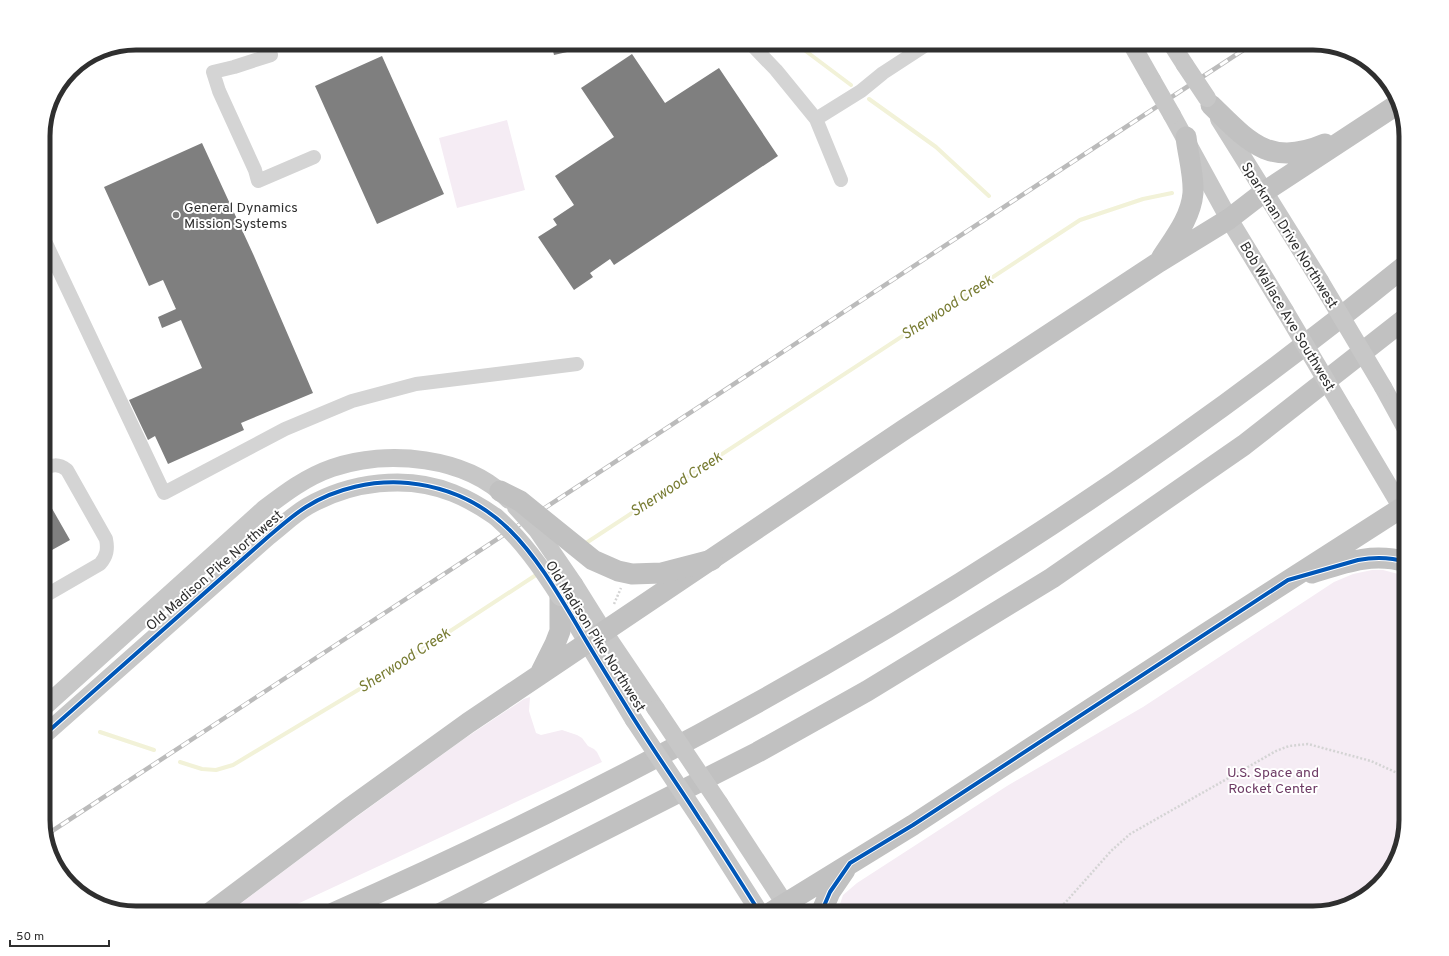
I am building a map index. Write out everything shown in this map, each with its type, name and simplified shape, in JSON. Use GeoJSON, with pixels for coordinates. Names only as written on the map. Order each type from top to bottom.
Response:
{"type":"FeatureCollection","features":[{"type":"Feature","properties":{"kind":"highway"},"geometry":{"type":"LineString","coordinates":[[1209,101],[1245,138],[1257,146],[1278,153],[1301,152],[1316,148],[1358,130]]}},
{"type":"Feature","properties":{"kind":"highway"},"geometry":{"type":"LineString","coordinates":[[219,906],[408,766],[540,675],[905,429],[1159,262],[1229,219],[1264,192],[1394,107]]}},
{"type":"Feature","properties":{"kind":"highway"},"geometry":{"type":"LineString","coordinates":[[1159,262],[1181,228],[1192,200],[1192,180],[1186,137]]}},
{"type":"Feature","properties":{"kind":"highway"},"geometry":{"type":"LineString","coordinates":[[349,906],[477,847],[633,770],[792,684],[884,629],[1008,553],[1200,423],[1283,361],[1399,270]]}},
{"type":"Feature","properties":{"kind":"highway"},"geometry":{"type":"LineString","coordinates":[[455,906],[758,752],[867,691],[1052,578],[1244,445],[1399,323]]}},
{"type":"Feature","properties":{"kind":"highway"},"geometry":{"type":"LineString","coordinates":[[507,498],[520,501],[593,560],[618,570],[632,574],[662,573],[712,560]]}},
{"type":"Feature","properties":{"kind":"highway"},"geometry":{"type":"LineString","coordinates":[[788,906],[850,863],[913,825],[1288,580],[1399,512]]}},
{"type":"Feature","properties":{"kind":"highway"},"geometry":{"type":"LineString","coordinates":[[1288,580],[1366,558],[1388,558],[1399,560]]}},
{"type":"Feature","properties":{"kind":"highway"},"geometry":{"type":"LineString","coordinates":[[540,675],[560,630],[567,590]]}},
{"type":"Feature","properties":{"kind":"highway"},"geometry":{"type":"LineString","coordinates":[[823,906],[830,892],[850,863]]}},
{"type":"Feature","properties":{"kind":"main road"},"geometry":{"type":"LineString","coordinates":[[1135,50],[1186,137],[1229,219]]}},
{"type":"Feature","properties":{"kind":"main road","name":"Sparkman Drive Northwest"},"geometry":{"type":"LineString","coordinates":[[1175,50],[1209,101],[1320,282],[1399,416]]}},
{"type":"Feature","properties":{"kind":"main road","name":"Bob Wallace Ave Southwest"},"geometry":{"type":"LineString","coordinates":[[1229,219],[1399,501]]}},
{"type":"Feature","properties":{"kind":"main road","name":"Old Madison Pike Northwest"},"geometry":{"type":"LineString","coordinates":[[50,702],[264,509],[286,492],[317,474],[344,464],[369,459],[420,459],[456,468],[484,481],[507,498],[537,530],[567,590],[587,644],[634,720],[756,906]]}},
{"type":"Feature","properties":{"kind":"main road","name":"Old Madison Pike Northwest"},"geometry":{"type":"LineString","coordinates":[[50,730],[269,536],[306,507],[336,493],[370,484],[420,484],[452,492],[466,498],[496,517],[567,590],[604,632],[719,803],[780,906]]}},
{"type":"Feature","properties":{"kind":"lane"},"geometry":{"type":"LineString","coordinates":[[757,50],[776,70],[816,119],[841,180]]}},
{"type":"Feature","properties":{"kind":"lane"},"geometry":{"type":"LineString","coordinates":[[816,119],[861,91],[883,73],[918,50]]}},
{"type":"Feature","properties":{"kind":"lane"},"geometry":{"type":"LineString","coordinates":[[271,55],[213,72],[219,91],[255,170],[258,181],[314,157]]}},
{"type":"Feature","properties":{"kind":"lane"},"geometry":{"type":"LineString","coordinates":[[50,252],[164,493],[285,429],[352,401],[416,384],[577,364]]}},
{"type":"Feature","properties":{"kind":"lane"},"geometry":{"type":"LineString","coordinates":[[50,468],[57,465],[62,466],[67,470],[106,539],[108,546],[104,559],[100,564],[50,593]]}},
{"type":"Feature","properties":{"kind":"path"},"geometry":{"type":"LineString","coordinates":[[612,608],[622,586]]}},
{"type":"Feature","properties":{"kind":"path"},"geometry":{"type":"LineString","coordinates":[[1060,906],[1065,903],[1111,851],[1130,834],[1289,746],[1308,744],[1371,761],[1399,774]]}},
{"type":"Feature","properties":{"kind":"green space"},"geometry":{"type":"Polygon","coordinates":[[[507,120],[525,190],[457,208],[439,138],[507,120]]]}},
{"type":"Feature","properties":{"kind":"green space","name":"U.S. Space and Rocket Center"},"geometry":{"type":"Polygon","coordinates":[[[1372,570],[1383,570],[1399,574],[1398,832],[1396,843],[1385,868],[1370,885],[1361,892],[1336,903],[1313,906],[839,906],[843,895],[857,883],[1007,786],[1143,707],[1334,582],[1353,574],[1372,570]]]}},
{"type":"Feature","properties":{"kind":"green space"},"geometry":{"type":"Polygon","coordinates":[[[530,697],[529,711],[536,733],[541,735],[562,730],[577,735],[582,738],[588,746],[597,752],[602,762],[293,906],[237,906],[464,739],[524,699],[530,697]]]}},
{"type":"Feature","properties":{"kind":"building"},"geometry":{"type":"Polygon","coordinates":[[[553,50],[576,50],[554,55],[553,50]]]}},
{"type":"Feature","properties":{"kind":"building"},"geometry":{"type":"Polygon","coordinates":[[[632,54],[665,103],[719,68],[778,156],[614,265],[610,259],[590,273],[593,277],[574,290],[538,237],[557,225],[553,219],[574,205],[555,176],[614,137],[581,88],[632,54]]]}},
{"type":"Feature","properties":{"kind":"building"},"geometry":{"type":"Polygon","coordinates":[[[382,56],[444,194],[377,224],[315,86],[382,56]]]}},
{"type":"Feature","properties":{"kind":"building"},"geometry":{"type":"Polygon","coordinates":[[[202,143],[254,256],[313,393],[241,423],[244,430],[168,464],[155,436],[148,440],[129,400],[202,368],[181,320],[162,328],[158,317],[176,309],[163,280],[149,286],[104,187],[202,143]]]}},
{"type":"Feature","properties":{"kind":"building"},"geometry":{"type":"Polygon","coordinates":[[[50,505],[70,540],[50,551],[50,505]]]}},
{"type":"Feature","properties":{"kind":"waterway"},"geometry":{"type":"LineString","coordinates":[[804,50],[851,85]]}},
{"type":"Feature","properties":{"kind":"waterway"},"geometry":{"type":"LineString","coordinates":[[869,99],[936,147],[989,196]]}},
{"type":"Feature","properties":{"kind":"waterway","name":"Sherwood Creek"},"geometry":{"type":"LineString","coordinates":[[583,545],[1080,220],[1143,199],[1172,193]]}},
{"type":"Feature","properties":{"kind":"waterway","name":"Sherwood Creek"},"geometry":{"type":"LineString","coordinates":[[180,762],[202,769],[216,770],[233,765],[383,675],[539,573]]}},
{"type":"Feature","properties":{"kind":"waterway","name":"Sherwood Creek"},"geometry":{"type":"LineString","coordinates":[[100,732],[154,750]]}},
{"type":"Feature","properties":{"kind":"railway"},"geometry":{"type":"LineString","coordinates":[[51,832],[1243,50]]}},
{"type":"Feature","properties":{"kind":"cycle path"},"geometry":{"type":"LineString","coordinates":[[50,730],[269,536],[306,507],[318,500],[342,490],[368,484],[395,482],[440,489],[467,499],[490,514],[511,531],[529,552],[546,575],[637,724],[715,841],[756,906]]}},
{"type":"Feature","properties":{"kind":"cycle path"},"geometry":{"type":"LineString","coordinates":[[824,906],[830,892],[850,863],[913,825],[1288,580],[1358,560],[1376,558],[1399,560]]}},
{"type":"Feature","properties":{"kind":"place","name":"General Dynamics Mission Systems"},"geometry":{"type":"Point","coordinates":[176,215]}}]}
